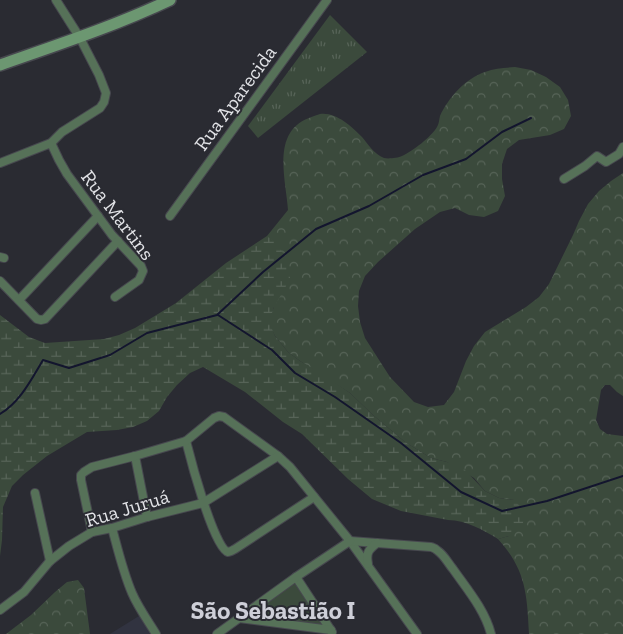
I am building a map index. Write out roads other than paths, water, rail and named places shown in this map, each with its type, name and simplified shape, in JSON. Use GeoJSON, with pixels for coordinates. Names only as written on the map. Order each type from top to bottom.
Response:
{"type":"FeatureCollection","features":[{"type":"Feature","properties":{"kind":"street"},"geometry":{"type":"LineString","coordinates":[[0,163],[51,143],[62,132],[100,108],[106,99],[106,93],[99,74],[80,38],[56,0]]}},
{"type":"Feature","properties":{"kind":"street"},"geometry":{"type":"LineString","coordinates":[[0,65],[80,38],[170,0]]}},
{"type":"Feature","properties":{"kind":"street","name":"Rua Aparecida"},"geometry":{"type":"LineString","coordinates":[[170,216],[327,0]]}},
{"type":"Feature","properties":{"kind":"street","name":"Rua Martins"},"geometry":{"type":"LineString","coordinates":[[51,143],[58,160],[67,174],[118,242],[141,266],[143,271],[139,280],[115,297]]}},
{"type":"Feature","properties":{"kind":"street"},"geometry":{"type":"LineString","coordinates":[[564,179],[597,156],[606,162],[619,154],[623,147]]}},
{"type":"Feature","properties":{"kind":"street"},"geometry":{"type":"LineString","coordinates":[[19,300],[98,216]]}},
{"type":"Feature","properties":{"kind":"street"},"geometry":{"type":"LineString","coordinates":[[0,281],[37,319],[45,320],[118,242]]}},
{"type":"Feature","properties":{"kind":"street"},"geometry":{"type":"LineString","coordinates":[[92,532],[81,480],[81,475],[84,472],[92,467],[186,441],[214,418],[224,417],[278,456],[290,467],[350,541],[417,634]]}},
{"type":"Feature","properties":{"kind":"street"},"geometry":{"type":"LineString","coordinates":[[186,441],[203,503],[223,549],[230,552],[314,497]]}},
{"type":"Feature","properties":{"kind":"street"},"geometry":{"type":"LineString","coordinates":[[135,456],[147,517]]}},
{"type":"Feature","properties":{"kind":"street","name":"Rua Juruá"},"geometry":{"type":"LineString","coordinates":[[0,610],[24,592],[50,561],[69,546],[92,532],[203,503],[278,456]]}},
{"type":"Feature","properties":{"kind":"street"},"geometry":{"type":"LineString","coordinates":[[35,493],[50,561]]}},
{"type":"Feature","properties":{"kind":"street"},"geometry":{"type":"LineString","coordinates":[[112,528],[132,594],[156,634]]}},
{"type":"Feature","properties":{"kind":"street"},"geometry":{"type":"LineString","coordinates":[[217,634],[350,541],[431,548],[439,551],[483,614],[491,634]]}},
{"type":"Feature","properties":{"kind":"street"},"geometry":{"type":"LineString","coordinates":[[368,566],[366,556],[370,549],[377,544]]}},
{"type":"Feature","properties":{"kind":"street"},"geometry":{"type":"LineString","coordinates":[[296,577],[332,632]]}},
{"type":"Feature","properties":{"kind":"street"},"geometry":{"type":"LineString","coordinates":[[239,618],[332,632]]}},
{"type":"Feature","properties":{"kind":"waterway"},"geometry":{"type":"LineString","coordinates":[[0,414],[19,397],[43,360],[69,368],[110,355],[147,333],[217,315],[263,272],[316,229],[369,206],[423,175],[466,159],[502,132],[531,118]]}},
{"type":"Feature","properties":{"kind":"waterway"},"geometry":{"type":"LineString","coordinates":[[218,315],[272,350],[295,373],[335,397],[401,443],[461,492],[502,511],[547,501],[623,476]]}},
{"type":"Feature","properties":{"kind":"district","name":"São Sebastião I"},"geometry":{"type":"Point","coordinates":[273,610]}}]}
